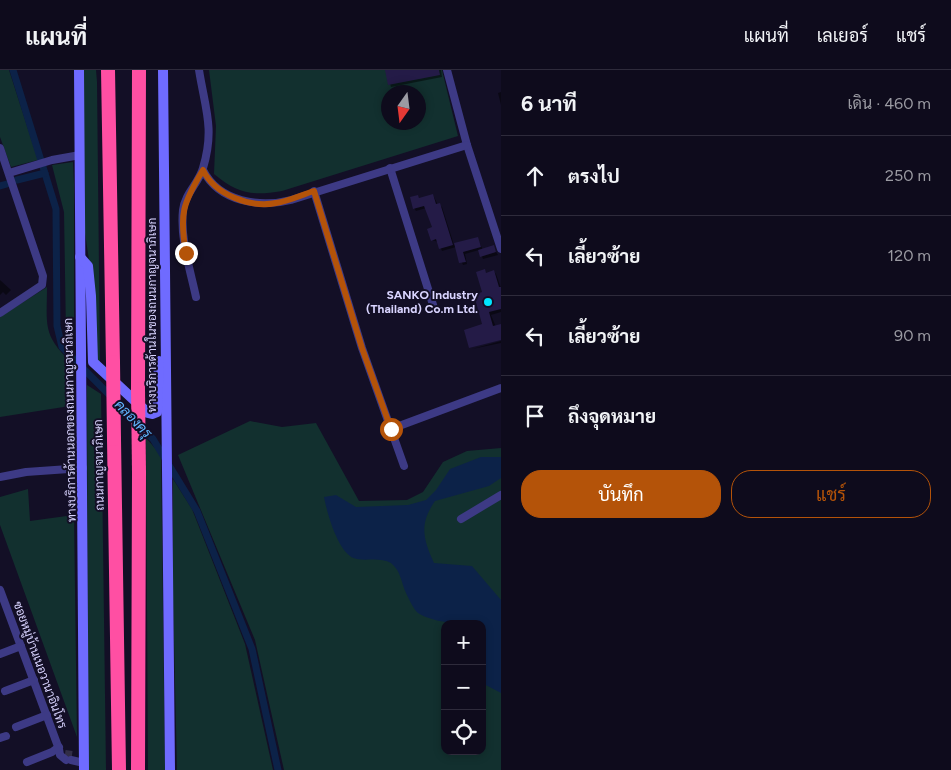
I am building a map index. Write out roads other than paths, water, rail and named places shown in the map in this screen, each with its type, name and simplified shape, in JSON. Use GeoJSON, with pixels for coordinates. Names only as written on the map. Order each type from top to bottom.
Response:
{"type":"FeatureCollection","features":[{"type":"Feature","properties":{"kind":"highway","name":"ถนนกาญจนาภิเษก"},"geometry":{"type":"LineString","coordinates":[[108,70],[118,770]]}},
{"type":"Feature","properties":{"kind":"highway"},"geometry":{"type":"LineString","coordinates":[[138,770],[139,70]]}},
{"type":"Feature","properties":{"kind":"main road","name":"ทางบริการด้านนอกของถนนกาญจนาภิเษก"},"geometry":{"type":"LineString","coordinates":[[79,70],[84,763]]}},
{"type":"Feature","properties":{"kind":"main road","name":"ทางบริการด้านในของถนนกาญจนาภิเษก"},"geometry":{"type":"LineString","coordinates":[[163,70],[165,483],[170,770]]}},
{"type":"Feature","properties":{"kind":"main road"},"geometry":{"type":"LineString","coordinates":[[80,256],[88,266],[93,362],[148,414],[157,412],[159,354],[165,315]]}},
{"type":"Feature","properties":{"kind":"street"},"geometry":{"type":"LineString","coordinates":[[196,297],[182,231],[185,202],[203,170],[210,123],[199,70]]}},
{"type":"Feature","properties":{"kind":"street"},"geometry":{"type":"LineString","coordinates":[[447,70],[467,145],[501,249]]}},
{"type":"Feature","properties":{"kind":"street"},"geometry":{"type":"LineString","coordinates":[[203,170],[208,180],[225,193],[255,204],[278,203],[467,145]]}},
{"type":"Feature","properties":{"kind":"street"},"geometry":{"type":"LineString","coordinates":[[0,148],[43,276],[42,285],[0,313]]}},
{"type":"Feature","properties":{"kind":"street"},"geometry":{"type":"LineString","coordinates":[[9,173],[52,160],[80,155]]}},
{"type":"Feature","properties":{"kind":"street"},"geometry":{"type":"LineString","coordinates":[[390,168],[434,308]]}},
{"type":"Feature","properties":{"kind":"street"},"geometry":{"type":"LineString","coordinates":[[314,191],[362,348],[404,466]]}},
{"type":"Feature","properties":{"kind":"street"},"geometry":{"type":"LineString","coordinates":[[391,429],[501,388]]}},
{"type":"Feature","properties":{"kind":"street"},"geometry":{"type":"LineString","coordinates":[[0,477],[26,472],[83,468]]}},
{"type":"Feature","properties":{"kind":"street"},"geometry":{"type":"LineString","coordinates":[[461,519],[501,495]]}},
{"type":"Feature","properties":{"kind":"street","name":"ซอยหมู่บ้านเนอวานาอินโทร"},"geometry":{"type":"LineString","coordinates":[[0,590],[47,715],[66,754]]}},
{"type":"Feature","properties":{"kind":"street"},"geometry":{"type":"LineString","coordinates":[[0,615],[8,613]]}},
{"type":"Feature","properties":{"kind":"street"},"geometry":{"type":"LineString","coordinates":[[0,654],[21,646]]}},
{"type":"Feature","properties":{"kind":"street"},"geometry":{"type":"LineString","coordinates":[[5,691],[34,680]]}},
{"type":"Feature","properties":{"kind":"street"},"geometry":{"type":"LineString","coordinates":[[16,727],[47,715]]}},
{"type":"Feature","properties":{"kind":"street"},"geometry":{"type":"LineString","coordinates":[[27,762],[52,752],[66,754],[84,763]]}},
{"type":"Feature","properties":{"kind":"water"},"geometry":{"type":"Polygon","coordinates":[[[481,457],[501,457],[501,478],[489,486],[435,501],[427,517],[424,532],[434,563],[472,566],[501,600],[501,693],[486,685],[486,620],[441,621],[418,613],[406,593],[399,573],[391,563],[383,560],[357,559],[345,551],[335,533],[324,497],[336,495],[356,507],[408,505],[426,500],[436,490],[450,469],[481,457]]]}},
{"type":"Feature","properties":{"kind":"waterway","name":"คลองครุ"},"geometry":{"type":"LineString","coordinates":[[13,70],[56,209],[57,326],[62,347],[153,439],[197,511],[252,649],[278,770]]}},
{"type":"Feature","properties":{"kind":"waterway"},"geometry":{"type":"LineString","coordinates":[[17,180],[45,173]]}},
{"type":"Feature","properties":{"kind":"waterway"},"geometry":{"type":"LineString","coordinates":[[0,186],[7,184]]}},
{"type":"Feature","properties":{"kind":"tunnel"},"geometry":{"type":"LineString","coordinates":[[65,754],[72,755]]}},
{"type":"Feature","properties":{"kind":"place","name":"SANKO Industry (Thailand) Co.m Ltd."},"geometry":{"type":"Point","coordinates":[488,302]}}]}
